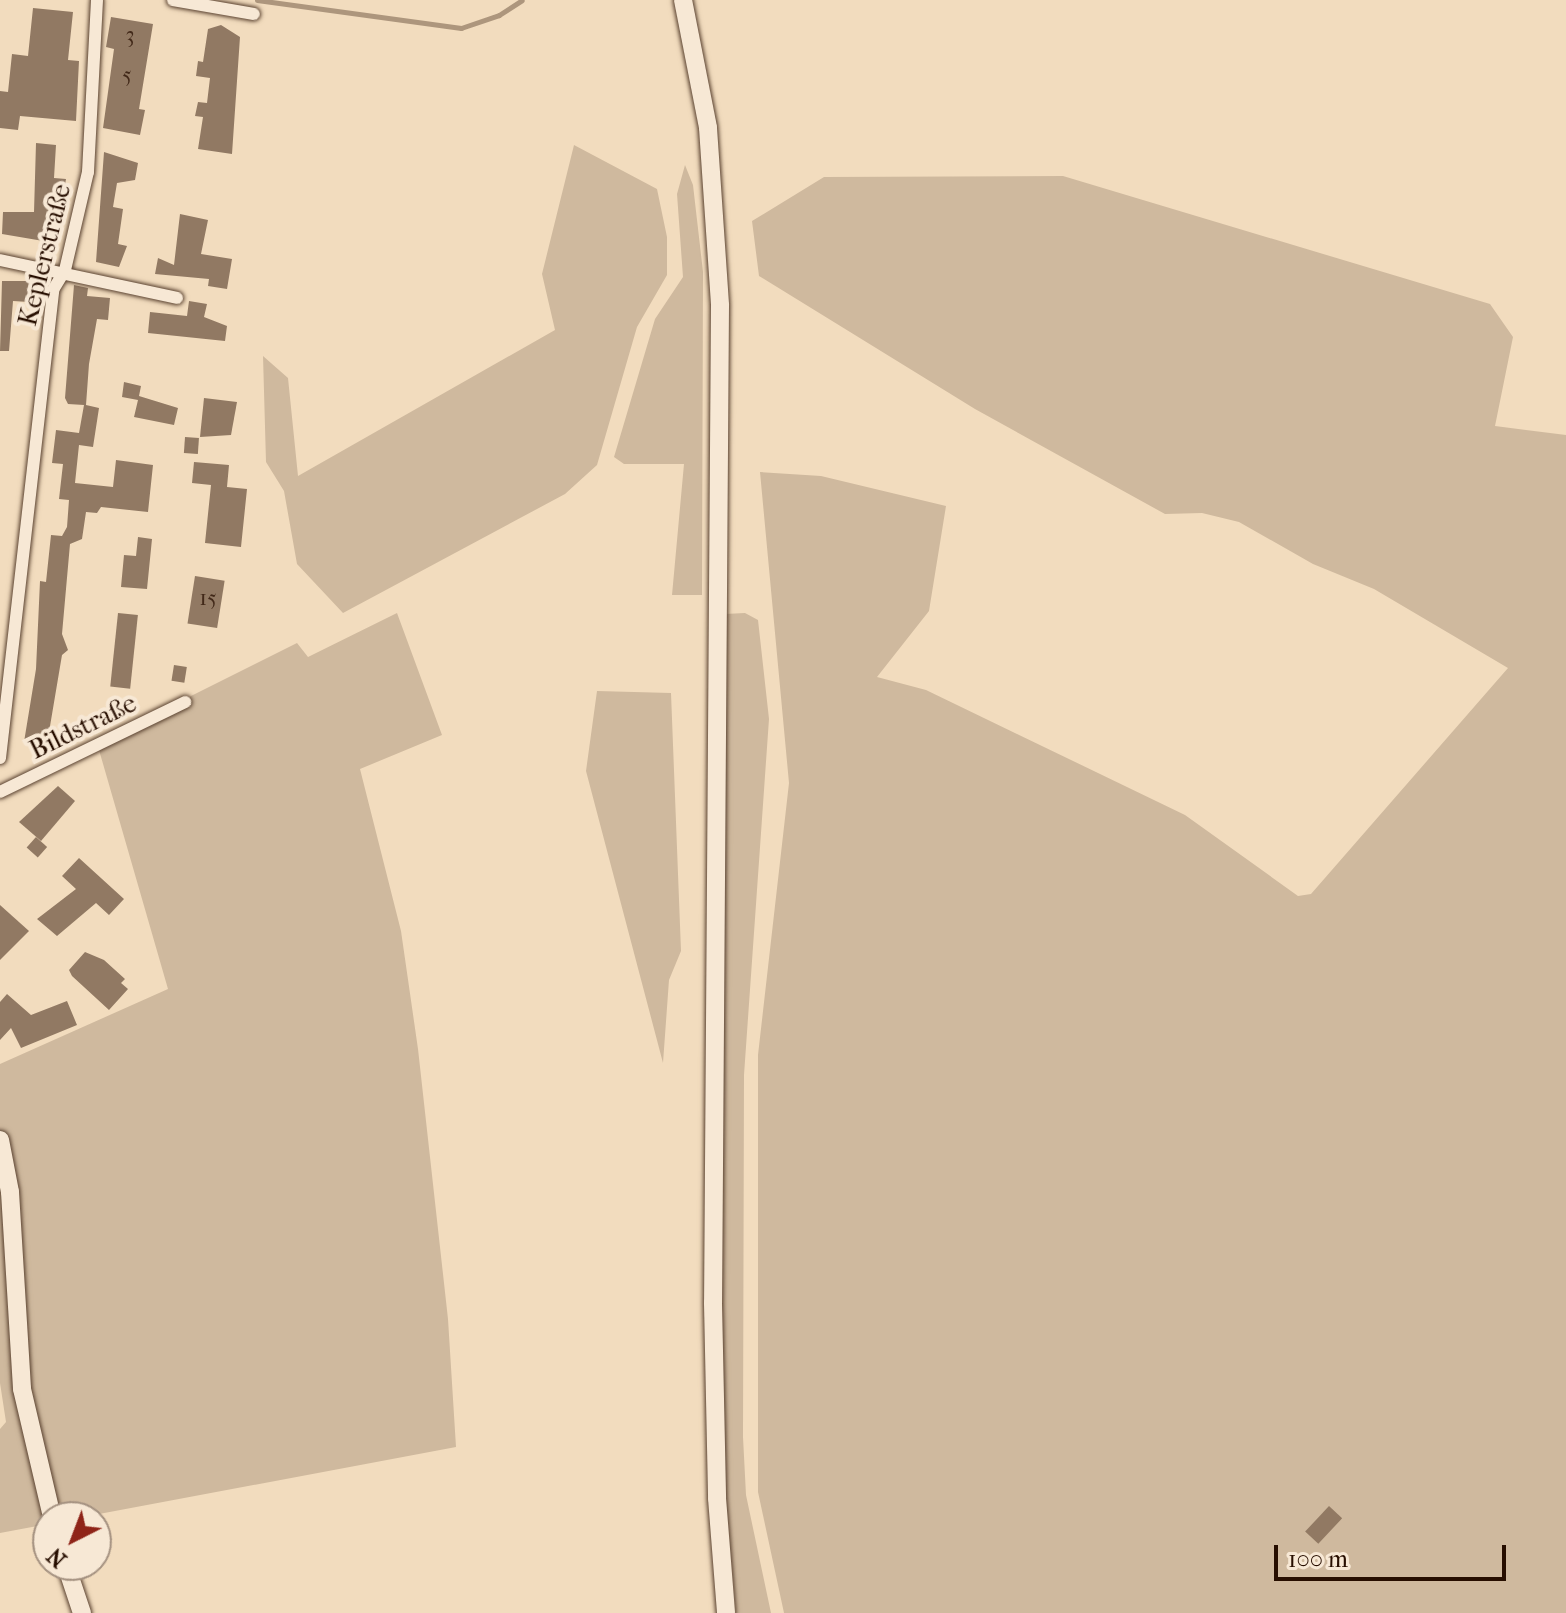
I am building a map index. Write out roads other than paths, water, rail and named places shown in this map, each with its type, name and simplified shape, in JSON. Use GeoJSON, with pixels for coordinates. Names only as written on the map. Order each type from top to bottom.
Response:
{"type":"FeatureCollection","features":[{"type":"Feature","properties":{"kind":"main road"},"geometry":{"type":"LineString","coordinates":[[683,0],[708,128],[720,306],[713,1303],[726,1613]]}},
{"type":"Feature","properties":{"kind":"main road"},"geometry":{"type":"LineString","coordinates":[[0,1140],[10,1192],[22,1389],[48,1501]]}},
{"type":"Feature","properties":{"kind":"main road"},"geometry":{"type":"LineString","coordinates":[[71,1581],[82,1613]]}},
{"type":"Feature","properties":{"kind":"street","name":"Keplerstraße"},"geometry":{"type":"LineString","coordinates":[[0,758],[53,290],[65,270],[88,172],[97,0]]}},
{"type":"Feature","properties":{"kind":"street"},"geometry":{"type":"LineString","coordinates":[[173,0],[254,14]]}},
{"type":"Feature","properties":{"kind":"street"},"geometry":{"type":"LineString","coordinates":[[0,260],[65,270],[177,298]]}},
{"type":"Feature","properties":{"kind":"street","name":"Bildstraße"},"geometry":{"type":"LineString","coordinates":[[0,792],[185,702]]}},
{"type":"Feature","properties":{"kind":"waterway"},"geometry":{"type":"LineString","coordinates":[[257,0],[461,28],[499,15],[522,0]]}}]}
